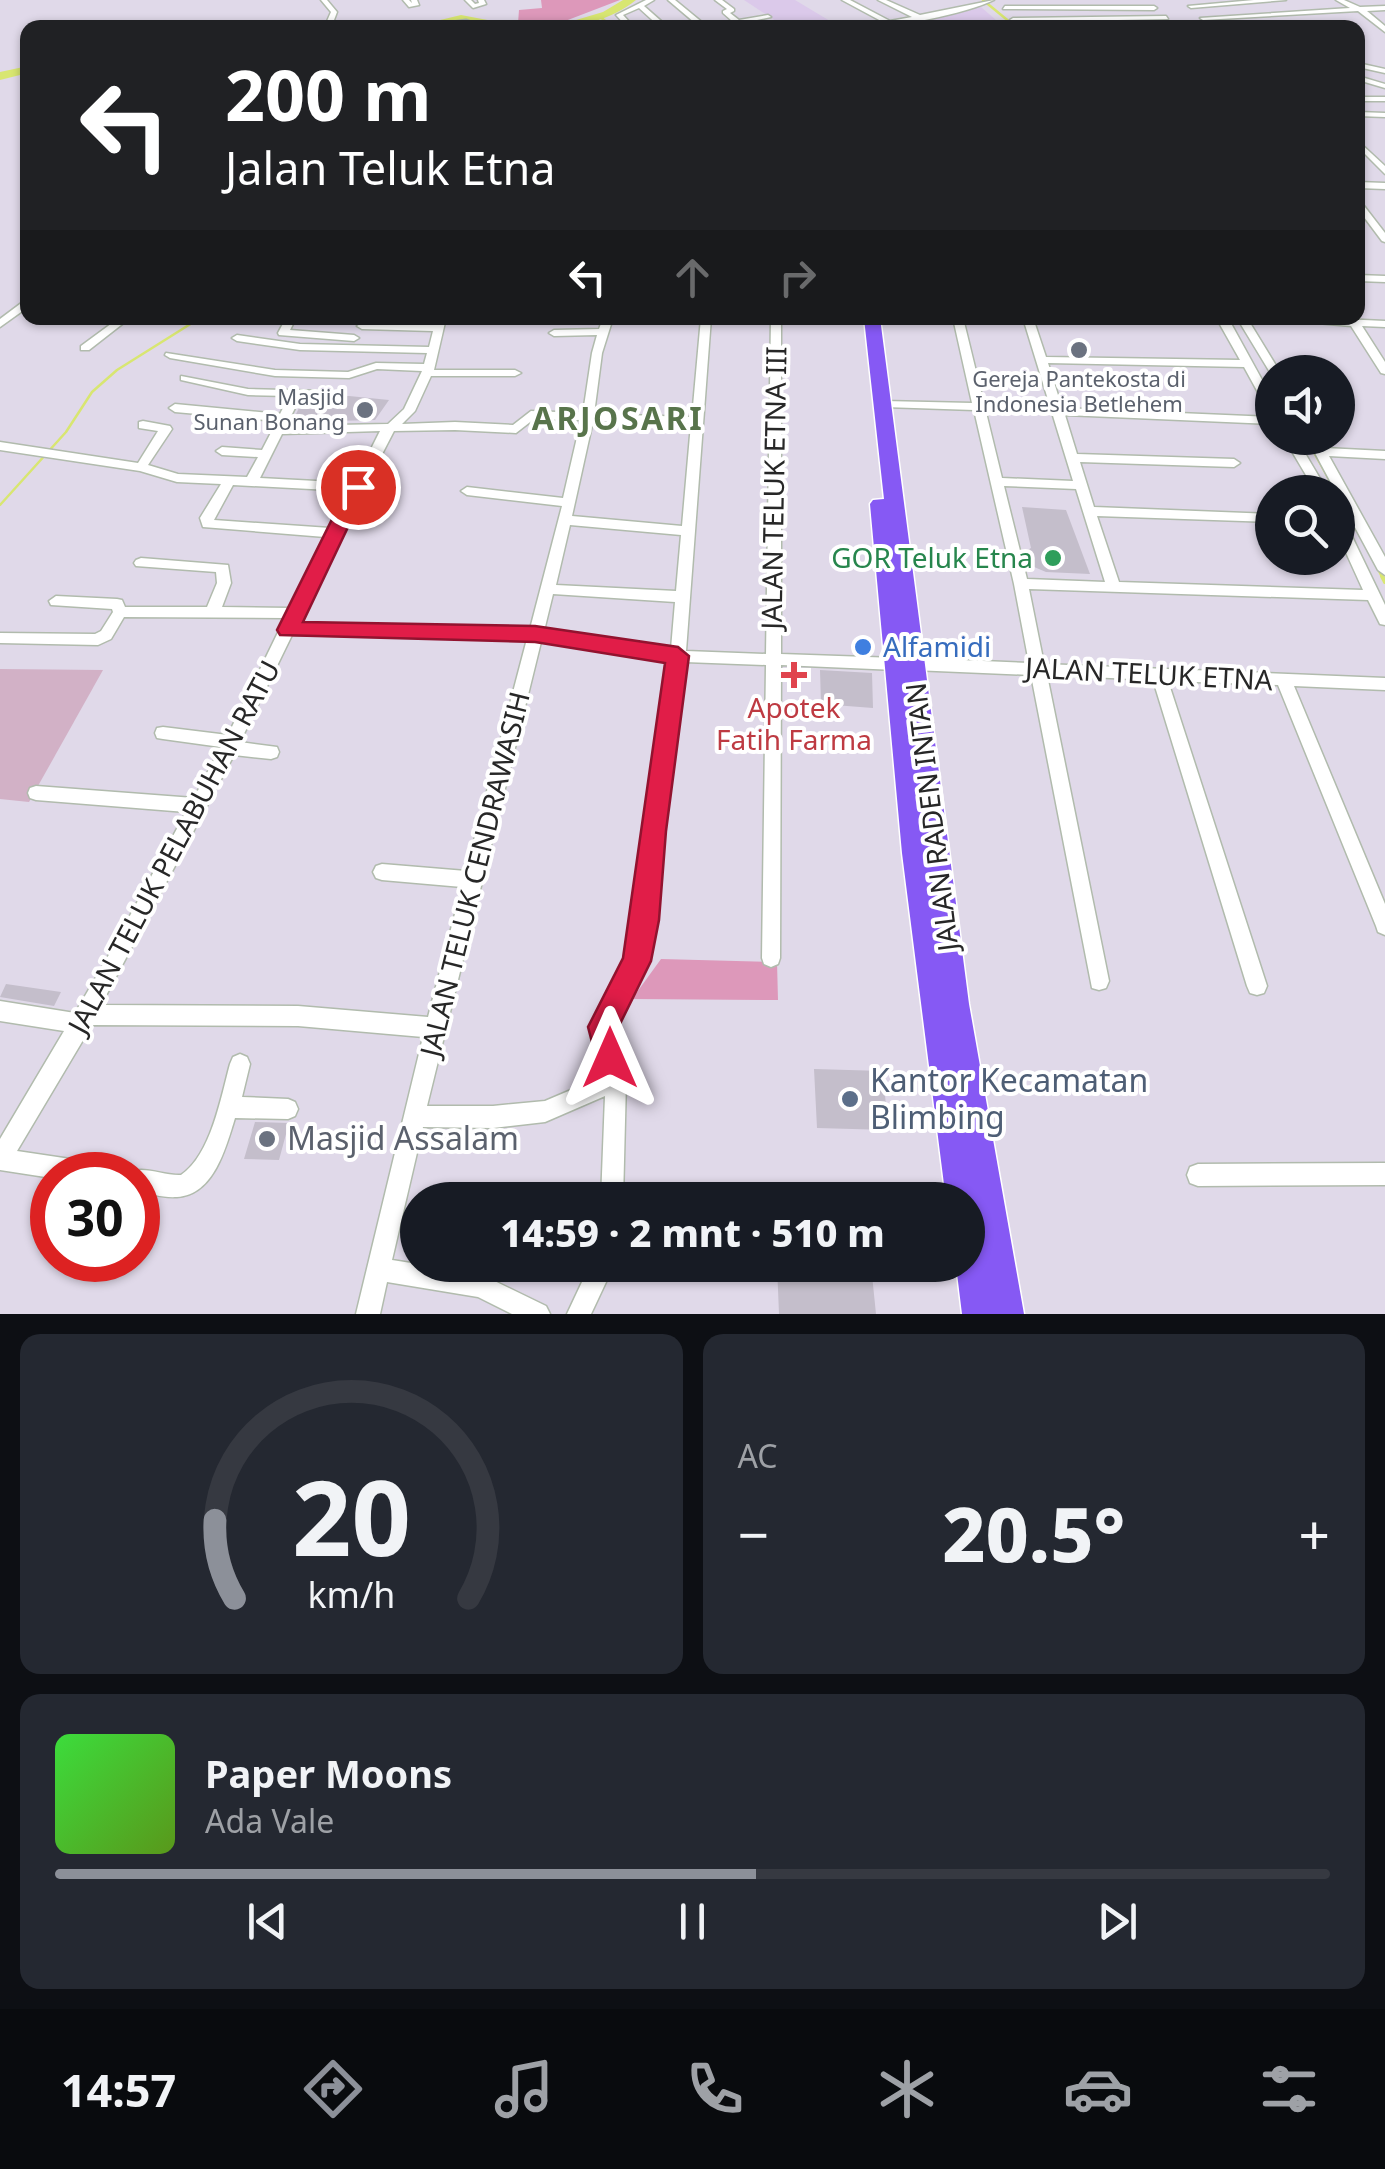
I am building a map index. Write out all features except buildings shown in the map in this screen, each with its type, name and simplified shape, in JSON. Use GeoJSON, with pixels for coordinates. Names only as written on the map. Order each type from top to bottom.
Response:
{"type":"FeatureCollection","features":[{"type":"Feature","properties":{"kind":"highway","name":"JALAN RADEN INTAN"},"geometry":{"type":"LineString","coordinates":[[861,325],[904,664],[954,1004],[1006,1314]]}},
{"type":"Feature","properties":{"kind":"highway","name":"JALAN RADEN INTAN"},"geometry":{"type":"LineString","coordinates":[[873,325],[884,404],[915,854],[961,1182]]}},
{"type":"Feature","properties":{"kind":"highway"},"geometry":{"type":"LineString","coordinates":[[975,1282],[980,1314]]}},
{"type":"Feature","properties":{"kind":"street"},"geometry":{"type":"LineString","coordinates":[[468,0],[474,6],[483,4],[481,0]]}},
{"type":"Feature","properties":{"kind":"street"},"geometry":{"type":"LineString","coordinates":[[624,20],[619,15],[651,0]]}},
{"type":"Feature","properties":{"kind":"street"},"geometry":{"type":"LineString","coordinates":[[673,0],[697,20]]}},
{"type":"Feature","properties":{"kind":"street"},"geometry":{"type":"LineString","coordinates":[[718,0],[732,10],[725,12],[735,20]]}},
{"type":"Feature","properties":{"kind":"street"},"geometry":{"type":"LineString","coordinates":[[845,0],[883,20]]}},
{"type":"Feature","properties":{"kind":"street"},"geometry":{"type":"LineString","coordinates":[[881,0],[918,18]]}},
{"type":"Feature","properties":{"kind":"street"},"geometry":{"type":"LineString","coordinates":[[1012,0],[1019,8]]}},
{"type":"Feature","properties":{"kind":"street"},"geometry":{"type":"LineString","coordinates":[[1148,0],[1166,18]]}},
{"type":"Feature","properties":{"kind":"street"},"geometry":{"type":"LineString","coordinates":[[1235,4],[1261,0]]}},
{"type":"Feature","properties":{"kind":"street"},"geometry":{"type":"LineString","coordinates":[[1187,3],[1284,0]]}},
{"type":"Feature","properties":{"kind":"street"},"geometry":{"type":"LineString","coordinates":[[1339,0],[1365,10],[1385,30]]}},
{"type":"Feature","properties":{"kind":"street"},"geometry":{"type":"LineString","coordinates":[[1349,0],[1385,21]]}},
{"type":"Feature","properties":{"kind":"street"},"geometry":{"type":"LineString","coordinates":[[906,20],[987,1],[1005,8],[1154,8]]}},
{"type":"Feature","properties":{"kind":"street"},"geometry":{"type":"LineString","coordinates":[[1187,3],[1203,18],[1315,17]]}},
{"type":"Feature","properties":{"kind":"street"},"geometry":{"type":"LineString","coordinates":[[640,6],[657,20]]}},
{"type":"Feature","properties":{"kind":"street"},"geometry":{"type":"LineString","coordinates":[[1005,8],[1013,20],[1118,20]]}},
{"type":"Feature","properties":{"kind":"street"},"geometry":{"type":"LineString","coordinates":[[1247,18],[1315,17],[1385,8]]}},
{"type":"Feature","properties":{"kind":"street"},"geometry":{"type":"LineString","coordinates":[[750,20],[768,17]]}},
{"type":"Feature","properties":{"kind":"street"},"geometry":{"type":"LineString","coordinates":[[1157,20],[1166,18]]}},
{"type":"Feature","properties":{"kind":"street"},"geometry":{"type":"LineString","coordinates":[[1365,150],[1385,171]]}},
{"type":"Feature","properties":{"kind":"street"},"geometry":{"type":"LineString","coordinates":[[1365,213],[1385,239]]}},
{"type":"Feature","properties":{"kind":"street"},"geometry":{"type":"LineString","coordinates":[[1365,224],[1373,224]]}},
{"type":"Feature","properties":{"kind":"street"},"geometry":{"type":"LineString","coordinates":[[0,324],[20,308]]}},
{"type":"Feature","properties":{"kind":"street"},"geometry":{"type":"LineString","coordinates":[[85,348],[115,325]]}},
{"type":"Feature","properties":{"kind":"street"},"geometry":{"type":"LineString","coordinates":[[283,334],[288,325]]}},
{"type":"Feature","properties":{"kind":"street"},"geometry":{"type":"LineString","coordinates":[[352,343],[362,325]]}},
{"type":"Feature","properties":{"kind":"street","name":"JALAN TELUK PELABUHAN RATU"},"geometry":{"type":"LineString","coordinates":[[0,1159],[85,1020],[230,745],[388,430],[409,411],[428,371],[440,325]]}},
{"type":"Feature","properties":{"kind":"street"},"geometry":{"type":"LineString","coordinates":[[554,333],[606,325]]}},
{"type":"Feature","properties":{"kind":"street","name":"JALAN TELUK CENDRAWASIH"},"geometry":{"type":"LineString","coordinates":[[368,1314],[564,520],[588,417],[593,371],[606,325]]}},
{"type":"Feature","properties":{"kind":"street"},"geometry":{"type":"LineString","coordinates":[[613,1182],[616,1081],[603,1027],[637,961],[645,920],[652,831],[678,656],[705,325]]}},
{"type":"Feature","properties":{"kind":"street","name":"JALAN TELUK ETNA III"},"geometry":{"type":"LineString","coordinates":[[771,958],[776,325]]}},
{"type":"Feature","properties":{"kind":"street"},"geometry":{"type":"LineString","coordinates":[[960,325],[1020,584],[1099,980]]}},
{"type":"Feature","properties":{"kind":"street"},"geometry":{"type":"LineString","coordinates":[[1030,325],[1113,586]]}},
{"type":"Feature","properties":{"kind":"street"},"geometry":{"type":"LineString","coordinates":[[1226,325],[1255,375]]}},
{"type":"Feature","properties":{"kind":"street"},"geometry":{"type":"LineString","coordinates":[[1246,325],[1265,355]]}},
{"type":"Feature","properties":{"kind":"street"},"geometry":{"type":"LineString","coordinates":[[1356,325],[1385,371]]}},
{"type":"Feature","properties":{"kind":"street"},"geometry":{"type":"LineString","coordinates":[[269,332],[352,343]]}},
{"type":"Feature","properties":{"kind":"street"},"geometry":{"type":"LineString","coordinates":[[236,338],[434,350]]}},
{"type":"Feature","properties":{"kind":"street"},"geometry":{"type":"LineString","coordinates":[[170,355],[256,371],[302,374],[350,375],[376,366],[514,373]]}},
{"type":"Feature","properties":{"kind":"street"},"geometry":{"type":"LineString","coordinates":[[1041,360],[1249,364]]}},
{"type":"Feature","properties":{"kind":"street"},"geometry":{"type":"LineString","coordinates":[[185,378],[248,392],[321,394]]}},
{"type":"Feature","properties":{"kind":"street"},"geometry":{"type":"LineString","coordinates":[[252,482],[296,394]]}},
{"type":"Feature","properties":{"kind":"street"},"geometry":{"type":"LineString","coordinates":[[884,404],[980,407]]}},
{"type":"Feature","properties":{"kind":"street"},"geometry":{"type":"LineString","coordinates":[[175,408],[281,424],[388,430],[455,426],[516,429],[529,415],[698,420]]}},
{"type":"Feature","properties":{"kind":"street"},"geometry":{"type":"LineString","coordinates":[[1058,411],[1255,419]]}},
{"type":"Feature","properties":{"kind":"street"},"geometry":{"type":"LineString","coordinates":[[141,467],[166,429],[143,425]]}},
{"type":"Feature","properties":{"kind":"street"},"geometry":{"type":"LineString","coordinates":[[0,446],[141,467],[177,478],[358,487]]}},
{"type":"Feature","properties":{"kind":"street"},"geometry":{"type":"LineString","coordinates":[[222,451],[266,454]]}},
{"type":"Feature","properties":{"kind":"street"},"geometry":{"type":"LineString","coordinates":[[1355,454],[1385,455]]}},
{"type":"Feature","properties":{"kind":"street"},"geometry":{"type":"LineString","coordinates":[[1323,455],[1385,570]]}},
{"type":"Feature","properties":{"kind":"street"},"geometry":{"type":"LineString","coordinates":[[1072,458],[1234,463]]}},
{"type":"Feature","properties":{"kind":"street"},"geometry":{"type":"LineString","coordinates":[[229,481],[206,518],[208,524],[333,533]]}},
{"type":"Feature","properties":{"kind":"street"},"geometry":{"type":"LineString","coordinates":[[997,482],[1080,485]]}},
{"type":"Feature","properties":{"kind":"street"},"geometry":{"type":"LineString","coordinates":[[467,491],[568,503]]}},
{"type":"Feature","properties":{"kind":"street"},"geometry":{"type":"LineString","coordinates":[[1089,511],[1255,517]]}},
{"type":"Feature","properties":{"kind":"street"},"geometry":{"type":"LineString","coordinates":[[564,520],[686,531]]}},
{"type":"Feature","properties":{"kind":"street"},"geometry":{"type":"LineString","coordinates":[[1355,557],[1385,620]]}},
{"type":"Feature","properties":{"kind":"street"},"geometry":{"type":"LineString","coordinates":[[141,563],[222,567],[225,579],[213,611]]}},
{"type":"Feature","properties":{"kind":"street"},"geometry":{"type":"LineString","coordinates":[[1020,584],[1373,595]]}},
{"type":"Feature","properties":{"kind":"street"},"geometry":{"type":"LineString","coordinates":[[546,589],[684,596]]}},
{"type":"Feature","properties":{"kind":"street","name":"JALAN TELUK ETNA"},"geometry":{"type":"LineString","coordinates":[[56,602],[117,604],[120,612],[213,611],[292,621],[535,634],[678,656],[1385,684]]}},
{"type":"Feature","properties":{"kind":"street"},"geometry":{"type":"LineString","coordinates":[[0,638],[98,640],[106,636],[120,612]]}},
{"type":"Feature","properties":{"kind":"street"},"geometry":{"type":"LineString","coordinates":[[1159,675],[1257,986]]}},
{"type":"Feature","properties":{"kind":"street"},"geometry":{"type":"LineString","coordinates":[[1284,681],[1385,926]]}},
{"type":"Feature","properties":{"kind":"street"},"geometry":{"type":"LineString","coordinates":[[163,733],[271,752]]}},
{"type":"Feature","properties":{"kind":"street"},"geometry":{"type":"LineString","coordinates":[[36,794],[197,806]]}},
{"type":"Feature","properties":{"kind":"street"},"geometry":{"type":"LineString","coordinates":[[382,872],[474,880]]}},
{"type":"Feature","properties":{"kind":"street"},"geometry":{"type":"LineString","coordinates":[[0,1011],[85,1020],[298,1016],[436,1028]]}},
{"type":"Feature","properties":{"kind":"street"},"geometry":{"type":"LineString","coordinates":[[160,1184],[193,1181],[210,1154],[240,1064]]}},
{"type":"Feature","properties":{"kind":"street"},"geometry":{"type":"LineString","coordinates":[[415,1116],[493,1118],[546,1112],[616,1081]]}},
{"type":"Feature","properties":{"kind":"street"},"geometry":{"type":"LineString","coordinates":[[228,1107],[288,1109]]}},
{"type":"Feature","properties":{"kind":"street"},"geometry":{"type":"LineString","coordinates":[[0,1159],[30,1164]]}},
{"type":"Feature","properties":{"kind":"street"},"geometry":{"type":"LineString","coordinates":[[1198,1175],[1385,1174]]}},
{"type":"Feature","properties":{"kind":"street"},"geometry":{"type":"LineString","coordinates":[[378,1269],[480,1286],[538,1314]]}},
{"type":"Feature","properties":{"kind":"street"},"geometry":{"type":"LineString","coordinates":[[580,1314],[594,1282]]}},
{"type":"Feature","properties":{"kind":"shaded area"},"geometry":{"type":"Polygon","coordinates":[[[541,0],[620,0],[568,20],[518,20],[519,10],[542,8],[541,0]]]}},
{"type":"Feature","properties":{"kind":"shaded area"},"geometry":{"type":"Polygon","coordinates":[[[744,0],[795,0],[828,20],[774,20],[744,0]]]}},
{"type":"Feature","properties":{"kind":"shaded area"},"geometry":{"type":"Polygon","coordinates":[[[981,7],[996,20],[910,20],[981,7]]]}},
{"type":"Feature","properties":{"kind":"shaded area"},"geometry":{"type":"Polygon","coordinates":[[[0,669],[103,670],[29,802],[0,799],[0,669]]]}},
{"type":"Feature","properties":{"kind":"shaded area"},"geometry":{"type":"Polygon","coordinates":[[[661,959],[777,962],[778,1000],[632,999],[661,959]]]}},
{"type":"Feature","properties":{"kind":"waterway"},"geometry":{"type":"LineString","coordinates":[[584,20],[607,14],[631,0]]}},
{"type":"Feature","properties":{"kind":"waterway"},"geometry":{"type":"LineString","coordinates":[[983,0],[1007,20]]}},
{"type":"Feature","properties":{"kind":"waterway"},"geometry":{"type":"LineString","coordinates":[[599,16],[604,20]]}},
{"type":"Feature","properties":{"kind":"waterway"},"geometry":{"type":"LineString","coordinates":[[451,20],[472,20]]}},
{"type":"Feature","properties":{"kind":"waterway"},"geometry":{"type":"LineString","coordinates":[[0,76],[20,71]]}},
{"type":"Feature","properties":{"kind":"waterway"},"geometry":{"type":"LineString","coordinates":[[0,505],[66,432],[92,392],[117,370],[189,325]]}},
{"type":"Feature","properties":{"kind":"waterway"},"geometry":{"type":"LineString","coordinates":[[1315,455],[1327,475]]}},
{"type":"Feature","properties":{"kind":"waterway"},"geometry":{"type":"LineString","coordinates":[[1378,569],[1383,579]]}},
{"type":"Feature","properties":{"kind":"waterway"},"geometry":{"type":"LineString","coordinates":[[1382,576],[1385,582]]}},
{"type":"Feature","properties":{"kind":"place","name":"Gereja Pantekosta di Indonesia Betlehem"},"geometry":{"type":"Point","coordinates":[1079,350]}},
{"type":"Feature","properties":{"kind":"place","name":"Masjid Sunan Bonang"},"geometry":{"type":"Point","coordinates":[365,410]}},
{"type":"Feature","properties":{"kind":"place","name":"GOR Teluk Etna"},"geometry":{"type":"Point","coordinates":[1053,558]}},
{"type":"Feature","properties":{"kind":"place","name":"Alfamidi"},"geometry":{"type":"Point","coordinates":[863,647]}},
{"type":"Feature","properties":{"kind":"place","name":"Apotek Fatih Farma"},"geometry":{"type":"Point","coordinates":[794,675]}},
{"type":"Feature","properties":{"kind":"place","name":"Kantor Kecamatan Blimbing"},"geometry":{"type":"Point","coordinates":[850,1099]}},
{"type":"Feature","properties":{"kind":"place","name":"Masjid Assalam"},"geometry":{"type":"Point","coordinates":[267,1139]}},
{"type":"Feature","properties":{"kind":"district","name":"ARJOSARI"},"geometry":{"type":"Point","coordinates":[618,419]}},
{"type":"Feature","properties":{"kind":"route"},"geometry":{"type":"LineString","coordinates":[[358,487],[288,630],[535,634],[678,656],[637,961],[603,1027],[610,1058]]}}]}
